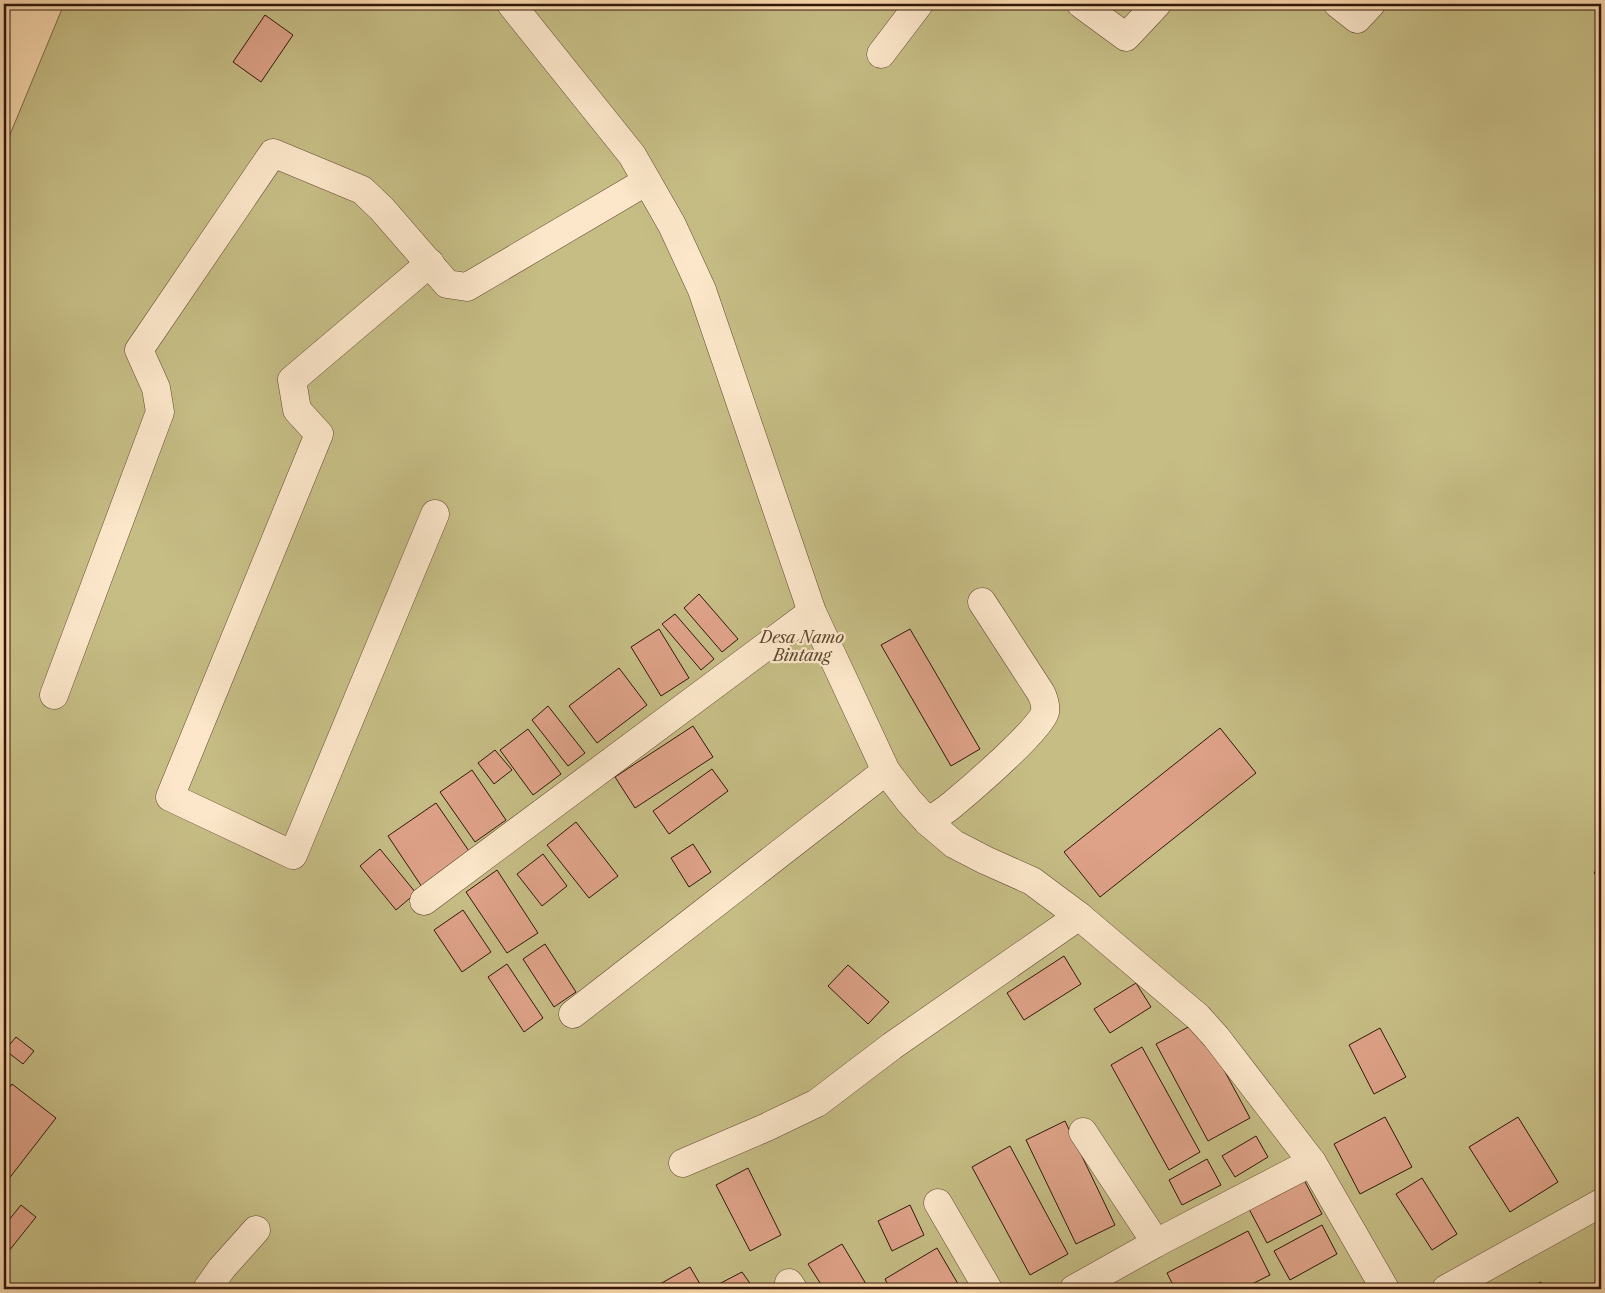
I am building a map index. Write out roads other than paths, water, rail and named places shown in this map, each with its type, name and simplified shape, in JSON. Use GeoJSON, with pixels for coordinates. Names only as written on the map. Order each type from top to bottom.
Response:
{"type":"FeatureCollection","features":[{"type":"Feature","properties":{"kind":"street"},"geometry":{"type":"LineString","coordinates":[[511,4],[632,156],[672,225],[702,290],[812,612],[886,770],[909,801],[928,822],[954,844],[1032,881],[1079,916],[1198,1017],[1216,1037],[1312,1162],[1385,1289]]}},
{"type":"Feature","properties":{"kind":"street"},"geometry":{"type":"LineString","coordinates":[[881,54],[919,4]]}},
{"type":"Feature","properties":{"kind":"street"},"geometry":{"type":"LineString","coordinates":[[1081,4],[1126,37],[1157,4]]}},
{"type":"Feature","properties":{"kind":"street"},"geometry":{"type":"LineString","coordinates":[[1338,4],[1357,19],[1371,4]]}},
{"type":"Feature","properties":{"kind":"street"},"geometry":{"type":"LineString","coordinates":[[54,695],[160,412],[156,388],[139,350],[274,153],[362,190],[382,209],[448,284],[467,287],[647,181]]}},
{"type":"Feature","properties":{"kind":"street"},"geometry":{"type":"LineString","coordinates":[[430,263],[292,380],[297,410],[319,434],[170,796],[293,855],[435,514]]}},
{"type":"Feature","properties":{"kind":"street"},"geometry":{"type":"LineString","coordinates":[[928,822],[952,805],[1001,762],[1035,727],[1045,711],[1045,703],[1041,693],[982,602]]}},
{"type":"Feature","properties":{"kind":"street"},"geometry":{"type":"LineString","coordinates":[[424,901],[812,612]]}},
{"type":"Feature","properties":{"kind":"street"},"geometry":{"type":"LineString","coordinates":[[573,1014],[886,770]]}},
{"type":"Feature","properties":{"kind":"street"},"geometry":{"type":"LineString","coordinates":[[683,1163],[817,1103],[892,1046],[1079,916]]}},
{"type":"Feature","properties":{"kind":"street"},"geometry":{"type":"LineString","coordinates":[[1083,1132],[1156,1243]]}},
{"type":"Feature","properties":{"kind":"street"},"geometry":{"type":"LineString","coordinates":[[1074,1289],[1156,1243],[1312,1162]]}},
{"type":"Feature","properties":{"kind":"street"},"geometry":{"type":"LineString","coordinates":[[1446,1289],[1601,1203]]}},
{"type":"Feature","properties":{"kind":"street"},"geometry":{"type":"LineString","coordinates":[[938,1204],[988,1289]]}},
{"type":"Feature","properties":{"kind":"street"},"geometry":{"type":"LineString","coordinates":[[207,1289],[222,1268],[256,1230]]}},
{"type":"Feature","properties":{"kind":"park label","name":"Desa Namo Bintang"},"geometry":{"type":"Point","coordinates":[802,646]}}]}
